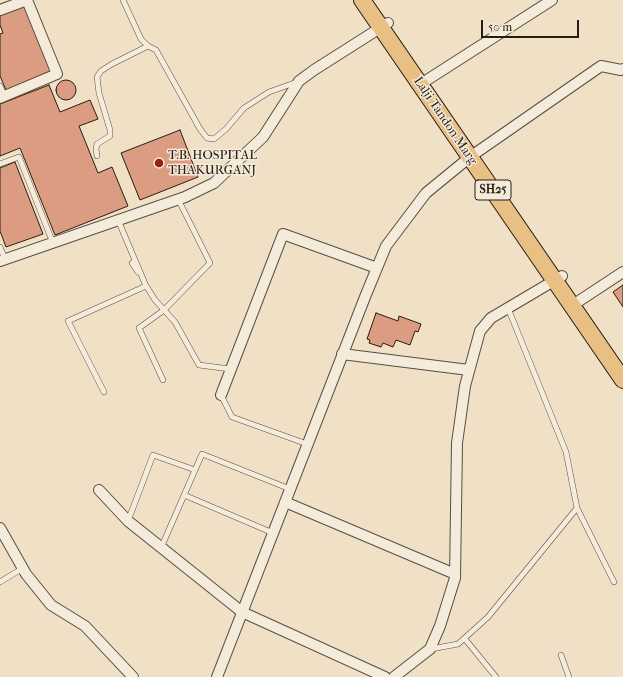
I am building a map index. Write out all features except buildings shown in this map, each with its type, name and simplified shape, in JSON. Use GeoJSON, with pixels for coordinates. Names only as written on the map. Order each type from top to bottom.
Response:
{"type":"FeatureCollection","features":[{"type":"Feature","properties":{"kind":"main road","name":"Lalji Tandon Marg"},"geometry":{"type":"LineString","coordinates":[[362,0],[384,25],[474,155],[558,278],[623,380]]}},
{"type":"Feature","properties":{"kind":"main road","name":"Lalji Tandon Marg"},"geometry":{"type":"LineString","coordinates":[[372,0],[384,25]]}},
{"type":"Feature","properties":{"kind":"main road","name":"Lalji Tandon Marg"},"geometry":{"type":"LineString","coordinates":[[558,278],[579,301],[623,365]]}},
{"type":"Feature","properties":{"kind":"street"},"geometry":{"type":"LineString","coordinates":[[0,10],[27,0],[57,74],[2,98]]}},
{"type":"Feature","properties":{"kind":"street"},"geometry":{"type":"LineString","coordinates":[[423,82],[552,0]]}},
{"type":"Feature","properties":{"kind":"street"},"geometry":{"type":"LineString","coordinates":[[2,261],[178,199],[214,183],[263,137],[299,81],[384,25]]}},
{"type":"Feature","properties":{"kind":"street"},"geometry":{"type":"LineString","coordinates":[[217,677],[342,354],[386,246],[426,193],[474,155],[601,66],[621,70],[623,69]]}},
{"type":"Feature","properties":{"kind":"street"},"geometry":{"type":"LineString","coordinates":[[221,394],[283,234],[377,268]]}},
{"type":"Feature","properties":{"kind":"street"},"geometry":{"type":"LineString","coordinates":[[579,301],[623,272]]}},
{"type":"Feature","properties":{"kind":"street"},"geometry":{"type":"LineString","coordinates":[[394,677],[430,649],[440,626],[455,578],[457,443],[465,386],[480,331],[491,318],[558,278]]}},
{"type":"Feature","properties":{"kind":"street"},"geometry":{"type":"LineString","coordinates":[[342,354],[469,370]]}},
{"type":"Feature","properties":{"kind":"street"},"geometry":{"type":"LineString","coordinates":[[99,490],[128,521],[242,612],[385,677]]}},
{"type":"Feature","properties":{"kind":"street"},"geometry":{"type":"LineString","coordinates":[[285,502],[455,574]]}},
{"type":"Feature","properties":{"kind":"street"},"geometry":{"type":"LineString","coordinates":[[0,528],[23,568],[51,605],[85,626],[133,677]]}},
{"type":"Feature","properties":{"kind":"lane"},"geometry":{"type":"LineString","coordinates":[[123,0],[140,39],[148,46],[156,50],[200,129],[207,138],[214,139],[244,108],[269,92],[299,81]]}},
{"type":"Feature","properties":{"kind":"lane"},"geometry":{"type":"LineString","coordinates":[[97,156],[97,144],[110,136],[110,130],[99,93],[97,77],[101,71],[112,64],[148,46]]}},
{"type":"Feature","properties":{"kind":"lane"},"geometry":{"type":"LineString","coordinates":[[0,86],[2,98]]}},
{"type":"Feature","properties":{"kind":"lane"},"geometry":{"type":"LineString","coordinates":[[0,164],[19,157],[53,243]]}},
{"type":"Feature","properties":{"kind":"lane"},"geometry":{"type":"LineString","coordinates":[[163,380],[139,328],[164,310],[210,263],[178,199]]}},
{"type":"Feature","properties":{"kind":"lane"},"geometry":{"type":"LineString","coordinates":[[118,220],[146,286]]}},
{"type":"Feature","properties":{"kind":"lane"},"geometry":{"type":"LineString","coordinates":[[0,247],[2,261]]}},
{"type":"Feature","properties":{"kind":"lane"},"geometry":{"type":"LineString","coordinates":[[132,263],[155,300],[175,322],[199,365],[230,369]]}},
{"type":"Feature","properties":{"kind":"lane"},"geometry":{"type":"LineString","coordinates":[[104,392],[68,321],[146,286]]}},
{"type":"Feature","properties":{"kind":"lane"},"geometry":{"type":"LineString","coordinates":[[508,308],[566,452],[577,508],[614,582]]}},
{"type":"Feature","properties":{"kind":"lane"},"geometry":{"type":"LineString","coordinates":[[221,394],[232,417],[308,444]]}},
{"type":"Feature","properties":{"kind":"lane"},"geometry":{"type":"LineString","coordinates":[[161,548],[202,454],[290,489]]}},
{"type":"Feature","properties":{"kind":"lane"},"geometry":{"type":"LineString","coordinates":[[128,521],[153,455],[195,470]]}},
{"type":"Feature","properties":{"kind":"lane"},"geometry":{"type":"LineString","coordinates":[[184,495],[273,533]]}},
{"type":"Feature","properties":{"kind":"lane"},"geometry":{"type":"LineString","coordinates":[[430,649],[458,644],[488,617],[577,508]]}},
{"type":"Feature","properties":{"kind":"lane"},"geometry":{"type":"LineString","coordinates":[[0,582],[23,568]]}},
{"type":"Feature","properties":{"kind":"lane"},"geometry":{"type":"LineString","coordinates":[[465,639],[496,677]]}},
{"type":"Feature","properties":{"kind":"lane"},"geometry":{"type":"LineString","coordinates":[[561,655],[569,677]]}},
{"type":"Feature","properties":{"kind":"place","name":"T.B. HOSPITAL THAKURGANJ"},"geometry":{"type":"Point","coordinates":[159,163]}}]}
